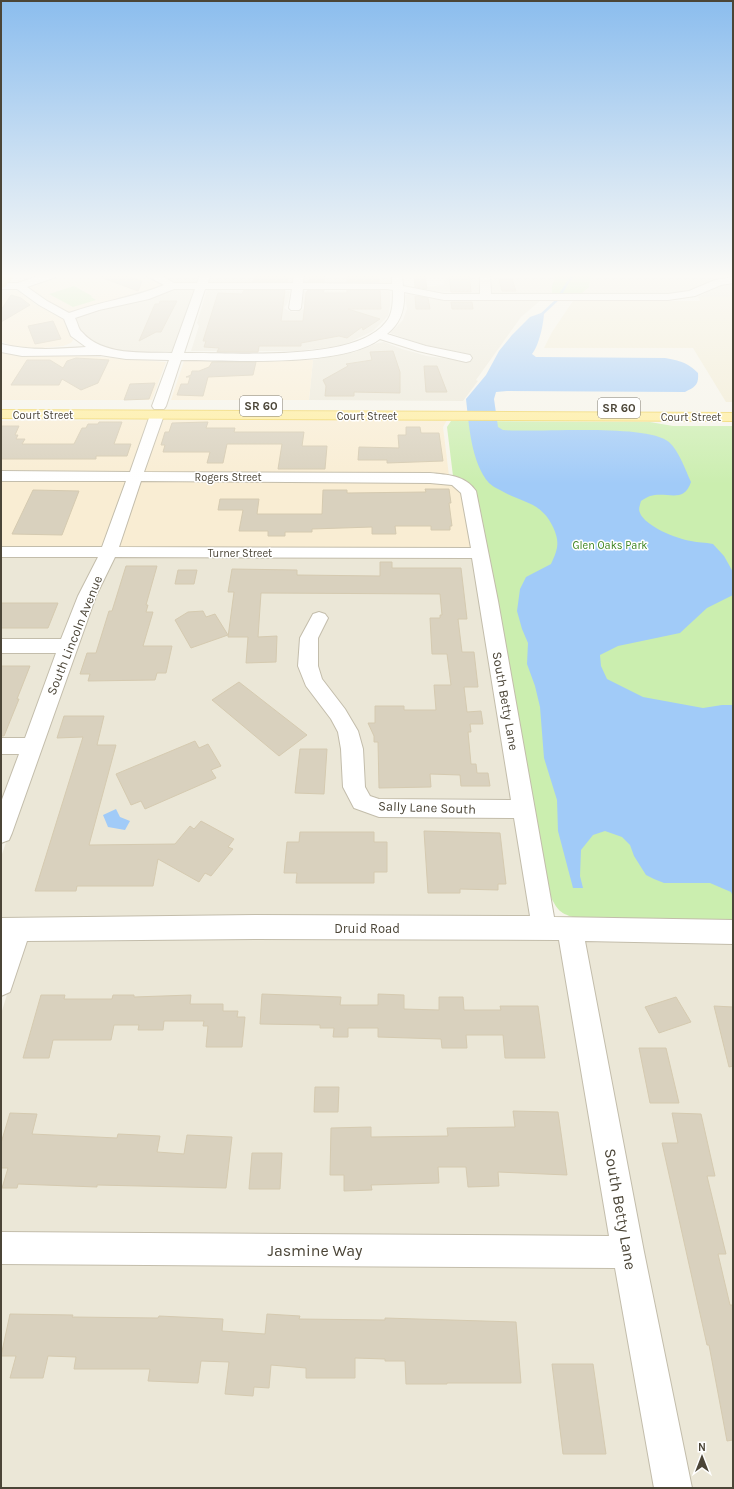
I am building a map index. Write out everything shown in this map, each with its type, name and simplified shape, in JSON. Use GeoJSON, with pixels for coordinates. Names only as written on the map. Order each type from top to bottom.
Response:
{"type":"FeatureCollection","features":[{"type":"Feature","properties":{"kind":"main road","name":"Court Street"},"geometry":{"type":"LineString","coordinates":[[1,406],[158,411],[239,410],[273,406],[335,411]]}},
{"type":"Feature","properties":{"kind":"main road","name":"Court Street"},"geometry":{"type":"LineString","coordinates":[[1,414],[61,415],[158,411],[506,412],[733,408]]}},
{"type":"Feature","properties":{"kind":"main road","name":"Court Street"},"geometry":{"type":"LineString","coordinates":[[506,412],[733,417]]}},
{"type":"Feature","properties":{"kind":"street"},"geometry":{"type":"LineString","coordinates":[[91,344],[102,351]]}},
{"type":"Feature","properties":{"kind":"street","name":"South Lincoln Avenue"},"geometry":{"type":"LineString","coordinates":[[1,833],[87,596],[109,552],[181,344]]}},
{"type":"Feature","properties":{"kind":"street"},"geometry":{"type":"LineString","coordinates":[[1,348],[16,352],[102,351],[128,355],[287,357],[312,355],[357,344]]}},
{"type":"Feature","properties":{"kind":"street"},"geometry":{"type":"LineString","coordinates":[[407,344],[422,350],[466,358]]}},
{"type":"Feature","properties":{"kind":"street","name":"Rogers Street"},"geometry":{"type":"LineString","coordinates":[[1,476],[430,478],[456,481]]}},
{"type":"Feature","properties":{"kind":"street","name":"South Betty Lane"},"geometry":{"type":"LineString","coordinates":[[456,481],[468,491],[489,601],[525,809],[557,929],[628,1252],[673,1488]]}},
{"type":"Feature","properties":{"kind":"street","name":"Turner Street"},"geometry":{"type":"LineString","coordinates":[[1,552],[479,553]]}},
{"type":"Feature","properties":{"kind":"street","name":"Sally Lane South"},"geometry":{"type":"LineString","coordinates":[[319,618],[309,638],[308,666],[313,681],[338,714],[348,732],[352,750],[354,787],[362,802],[379,808],[525,809]]}},
{"type":"Feature","properties":{"kind":"street"},"geometry":{"type":"LineString","coordinates":[[1,646],[68,646]]}},
{"type":"Feature","properties":{"kind":"street"},"geometry":{"type":"LineString","coordinates":[[1,746],[32,746]]}},
{"type":"Feature","properties":{"kind":"street","name":"Druid Road"},"geometry":{"type":"LineString","coordinates":[[9,930],[255,927],[732,932]]}},
{"type":"Feature","properties":{"kind":"street"},"geometry":{"type":"LineString","coordinates":[[1,983],[9,930]]}},
{"type":"Feature","properties":{"kind":"street","name":"Jasmine Way"},"geometry":{"type":"LineString","coordinates":[[1,1248],[628,1252]]}},
{"type":"Feature","properties":{"kind":"shaded area"},"geometry":{"type":"Polygon","coordinates":[[[9,344],[67,344],[32,349],[9,344]]]}},
{"type":"Feature","properties":{"kind":"shaded area"},"geometry":{"type":"Polygon","coordinates":[[[96,344],[177,344],[174,354],[130,353],[105,349],[96,344]]]}},
{"type":"Feature","properties":{"kind":"shaded area"},"geometry":{"type":"Polygon","coordinates":[[[193,344],[342,344],[296,351],[191,351],[193,344]]]}},
{"type":"Feature","properties":{"kind":"shaded area"},"geometry":{"type":"Polygon","coordinates":[[[374,344],[390,344],[427,356],[465,361],[469,354],[423,344],[501,344],[463,401],[309,400],[313,360],[355,352],[374,344]]]}},
{"type":"Feature","properties":{"kind":"shaded area"},"geometry":{"type":"Polygon","coordinates":[[[546,344],[733,344],[733,402],[726,402],[693,348],[544,348],[546,344]]]}},
{"type":"Feature","properties":{"kind":"shaded area"},"geometry":{"type":"Polygon","coordinates":[[[1,352],[22,356],[74,355],[166,362],[152,400],[1,400],[1,352]]]}},
{"type":"Feature","properties":{"kind":"shaded area"},"geometry":{"type":"Polygon","coordinates":[[[313,360],[309,400],[171,400],[184,361],[313,360]]]}},
{"type":"Feature","properties":{"kind":"shaded area"},"geometry":{"type":"Polygon","coordinates":[[[450,419],[447,420],[443,427],[449,476],[142,473],[160,420],[450,419]]]}},
{"type":"Feature","properties":{"kind":"shaded area"},"geometry":{"type":"Polygon","coordinates":[[[150,420],[132,473],[1,473],[1,421],[150,420]]]}},
{"type":"Feature","properties":{"kind":"shaded area"},"geometry":{"type":"Polygon","coordinates":[[[1,479],[129,479],[104,548],[1,547],[1,479]]]}},
{"type":"Feature","properties":{"kind":"shaded area"},"geometry":{"type":"Polygon","coordinates":[[[140,479],[430,481],[453,484],[463,492],[472,549],[116,548],[140,479]]]}},
{"type":"Feature","properties":{"kind":"shaded area"},"geometry":{"type":"Polygon","coordinates":[[[1,556],[101,556],[63,641],[1,641],[1,556]]]}},
{"type":"Feature","properties":{"kind":"shaded area"},"geometry":{"type":"Polygon","coordinates":[[[113,556],[474,558],[516,802],[380,801],[368,796],[319,679],[315,639],[327,616],[316,612],[303,636],[332,717],[341,734],[355,805],[518,817],[534,919],[1,920],[1,857],[74,646],[113,556]]]}},
{"type":"Feature","properties":{"kind":"shaded area"},"geometry":{"type":"Polygon","coordinates":[[[1,651],[59,651],[27,740],[1,740],[1,651]]]}},
{"type":"Feature","properties":{"kind":"shaded area"},"geometry":{"type":"Polygon","coordinates":[[[1,753],[22,753],[1,811],[1,753]]]}},
{"type":"Feature","properties":{"kind":"shaded area"},"geometry":{"type":"Polygon","coordinates":[[[563,938],[614,1237],[1,1233],[1,1014],[24,939],[563,938]]]}},
{"type":"Feature","properties":{"kind":"shaded area"},"geometry":{"type":"Polygon","coordinates":[[[581,939],[733,941],[733,1488],[686,1488],[581,939]]]}},
{"type":"Feature","properties":{"kind":"shaded area"},"geometry":{"type":"Polygon","coordinates":[[[1,1264],[620,1268],[660,1488],[1,1488],[1,1264]]]}},
{"type":"Feature","properties":{"kind":"green space","name":"Glen Oaks Park"},"geometry":{"type":"Polygon","coordinates":[[[451,421],[650,422],[673,426],[733,426],[733,920],[577,918],[563,913],[557,908],[550,895],[475,492],[471,485],[466,481],[453,476],[447,427],[451,421]]]}},
{"type":"Feature","properties":{"kind":"water","name":"Glen Oaks Park"},"geometry":{"type":"Polygon","coordinates":[[[504,344],[537,344],[532,354],[536,357],[665,358],[683,362],[698,373],[696,385],[685,392],[507,391],[496,392],[494,399],[498,427],[503,430],[590,430],[638,433],[657,436],[669,442],[682,460],[691,482],[688,489],[679,495],[656,495],[648,497],[641,501],[639,508],[640,513],[648,523],[670,535],[685,540],[713,544],[724,556],[733,572],[733,595],[707,608],[680,633],[618,646],[600,655],[601,666],[607,679],[643,697],[703,708],[733,705],[733,897],[731,892],[710,883],[664,883],[646,875],[634,856],[630,845],[622,837],[605,831],[593,835],[581,850],[580,876],[583,888],[573,888],[558,831],[557,800],[544,758],[540,707],[535,686],[527,664],[528,643],[517,611],[520,589],[526,577],[551,564],[557,550],[557,537],[548,518],[543,512],[489,483],[478,465],[468,420],[466,399],[486,375],[504,344]]]}},
{"type":"Feature","properties":{"kind":"water"},"geometry":{"type":"Polygon","coordinates":[[[116,809],[120,817],[130,821],[125,830],[108,827],[103,815],[116,809]]]}},
{"type":"Feature","properties":{"kind":"building"},"geometry":{"type":"Polygon","coordinates":[[[205,344],[301,344],[301,346],[259,346],[258,352],[217,352],[219,348],[204,347],[205,344]]]}},
{"type":"Feature","properties":{"kind":"building"},"geometry":{"type":"Polygon","coordinates":[[[393,351],[400,372],[400,393],[354,392],[354,396],[325,396],[326,386],[323,380],[348,366],[346,364],[372,360],[370,352],[393,351]]]}},
{"type":"Feature","properties":{"kind":"building"},"geometry":{"type":"Polygon","coordinates":[[[76,358],[109,360],[98,383],[81,390],[62,379],[59,385],[11,385],[27,360],[50,360],[63,368],[67,361],[76,358]]]}},
{"type":"Feature","properties":{"kind":"building"},"geometry":{"type":"Polygon","coordinates":[[[212,362],[256,362],[253,375],[208,377],[203,396],[177,395],[181,384],[188,384],[190,377],[186,377],[191,375],[192,371],[199,371],[209,367],[212,362]]]}},
{"type":"Feature","properties":{"kind":"building"},"geometry":{"type":"Polygon","coordinates":[[[424,366],[437,366],[447,392],[426,392],[424,366]]]}},
{"type":"Feature","properties":{"kind":"building"},"geometry":{"type":"Polygon","coordinates":[[[155,383],[149,399],[124,400],[130,384],[155,383]]]}},
{"type":"Feature","properties":{"kind":"building"},"geometry":{"type":"Polygon","coordinates":[[[99,422],[122,422],[114,444],[131,444],[127,456],[96,456],[96,459],[1,460],[1,426],[19,426],[15,435],[18,435],[16,439],[25,439],[22,444],[74,444],[82,428],[86,428],[88,424],[98,424],[99,422]]]}},
{"type":"Feature","properties":{"kind":"building"},"geometry":{"type":"Polygon","coordinates":[[[208,422],[206,428],[235,428],[234,432],[304,432],[302,446],[327,446],[325,469],[278,469],[282,444],[227,444],[223,463],[207,463],[210,452],[163,452],[165,445],[161,445],[165,432],[169,432],[172,423],[208,422]]]}},
{"type":"Feature","properties":{"kind":"building"},"geometry":{"type":"Polygon","coordinates":[[[406,427],[420,427],[421,433],[439,433],[443,461],[387,463],[387,460],[358,460],[359,447],[399,448],[398,435],[406,435],[406,427]]]}},
{"type":"Feature","properties":{"kind":"building"},"geometry":{"type":"Polygon","coordinates":[[[425,489],[449,489],[452,526],[450,526],[450,530],[431,530],[431,526],[395,526],[396,534],[372,534],[372,527],[312,529],[312,532],[285,532],[285,536],[268,536],[268,531],[239,531],[243,510],[218,510],[220,499],[259,499],[257,514],[322,514],[323,490],[347,490],[347,493],[426,492],[425,489]]]}},
{"type":"Feature","properties":{"kind":"building"},"geometry":{"type":"Polygon","coordinates":[[[33,490],[79,491],[62,535],[12,534],[33,490]]]}},
{"type":"Feature","properties":{"kind":"building"},"geometry":{"type":"Polygon","coordinates":[[[380,562],[392,562],[392,568],[461,568],[467,619],[458,619],[462,652],[474,652],[478,687],[464,687],[467,712],[481,711],[483,724],[470,724],[471,732],[468,732],[471,764],[476,764],[477,773],[488,773],[490,786],[461,786],[460,775],[430,774],[431,787],[379,788],[378,742],[374,742],[374,736],[368,723],[375,723],[375,706],[404,706],[404,710],[436,710],[434,685],[451,685],[447,654],[432,654],[430,618],[440,618],[440,615],[442,615],[440,594],[261,593],[258,637],[277,636],[276,662],[246,663],[248,637],[228,637],[234,592],[228,592],[232,569],[297,570],[297,575],[380,576],[380,562]]]}},
{"type":"Feature","properties":{"kind":"building"},"geometry":{"type":"Polygon","coordinates":[[[126,566],[157,566],[146,605],[148,605],[146,612],[153,612],[143,646],[172,646],[166,673],[157,673],[155,680],[88,681],[90,674],[80,674],[87,653],[96,653],[109,611],[112,611],[126,566]]]}},
{"type":"Feature","properties":{"kind":"building"},"geometry":{"type":"Polygon","coordinates":[[[178,570],[197,570],[194,584],[175,584],[178,570]]]}},
{"type":"Feature","properties":{"kind":"building"},"geometry":{"type":"Polygon","coordinates":[[[1,603],[58,603],[48,628],[1,628],[1,603]]]}},
{"type":"Feature","properties":{"kind":"building"},"geometry":{"type":"Polygon","coordinates":[[[203,611],[206,617],[215,614],[228,635],[191,648],[175,620],[188,612],[203,611]]]}},
{"type":"Feature","properties":{"kind":"building"},"geometry":{"type":"Polygon","coordinates":[[[1,666],[30,666],[4,736],[1,736],[1,666]]]}},
{"type":"Feature","properties":{"kind":"building"},"geometry":{"type":"Polygon","coordinates":[[[239,682],[307,735],[279,756],[212,700],[239,682]]]}},
{"type":"Feature","properties":{"kind":"building"},"geometry":{"type":"Polygon","coordinates":[[[64,716],[104,716],[97,745],[116,745],[89,845],[175,844],[190,826],[194,829],[201,821],[234,839],[228,847],[233,849],[211,876],[205,873],[199,882],[158,859],[153,886],[77,886],[76,891],[35,891],[83,737],[57,738],[64,716]]]}},
{"type":"Feature","properties":{"kind":"building"},"geometry":{"type":"Polygon","coordinates":[[[195,741],[199,748],[208,744],[221,766],[211,770],[216,778],[145,809],[141,801],[131,805],[116,774],[195,741]]]}},
{"type":"Feature","properties":{"kind":"building"},"geometry":{"type":"Polygon","coordinates":[[[300,749],[327,749],[324,794],[295,793],[300,749]]]}},
{"type":"Feature","properties":{"kind":"building"},"geometry":{"type":"Polygon","coordinates":[[[424,831],[500,833],[506,884],[498,884],[498,890],[460,889],[460,893],[428,893],[424,831]]]}},
{"type":"Feature","properties":{"kind":"building"},"geometry":{"type":"Polygon","coordinates":[[[300,832],[374,832],[374,842],[387,842],[387,872],[374,872],[374,883],[296,883],[297,873],[284,873],[287,842],[299,842],[300,832]]]}},
{"type":"Feature","properties":{"kind":"building"},"geometry":{"type":"Polygon","coordinates":[[[262,994],[341,997],[340,1005],[378,1005],[378,994],[404,995],[404,1009],[439,1010],[439,997],[463,997],[464,1010],[501,1010],[500,1006],[538,1006],[545,1058],[505,1058],[503,1035],[466,1035],[467,1048],[442,1048],[441,1039],[378,1037],[378,1028],[348,1028],[348,1037],[333,1037],[334,1028],[320,1028],[320,1025],[260,1024],[262,994]]]}},
{"type":"Feature","properties":{"kind":"building"},"geometry":{"type":"Polygon","coordinates":[[[41,995],[65,995],[64,999],[112,999],[113,995],[134,995],[134,997],[191,995],[190,1004],[223,1004],[223,1011],[238,1011],[237,1017],[245,1017],[242,1047],[206,1047],[208,1026],[203,1026],[204,1021],[164,1021],[163,1030],[138,1030],[139,1025],[114,1025],[111,1040],[53,1040],[49,1058],[23,1058],[41,995]]]}},
{"type":"Feature","properties":{"kind":"building"},"geometry":{"type":"Polygon","coordinates":[[[676,997],[691,1022],[659,1033],[645,1007],[676,997]]]}},
{"type":"Feature","properties":{"kind":"building"},"geometry":{"type":"Polygon","coordinates":[[[714,1006],[733,1007],[733,1066],[729,1067],[714,1006]]]}},
{"type":"Feature","properties":{"kind":"building"},"geometry":{"type":"Polygon","coordinates":[[[639,1048],[666,1048],[679,1103],[650,1103],[639,1048]]]}},
{"type":"Feature","properties":{"kind":"building"},"geometry":{"type":"Polygon","coordinates":[[[315,1087],[339,1087],[338,1112],[314,1112],[315,1087]]]}},
{"type":"Feature","properties":{"kind":"building"},"geometry":{"type":"Polygon","coordinates":[[[513,1111],[558,1112],[567,1175],[498,1172],[499,1186],[468,1187],[466,1167],[438,1167],[439,1183],[371,1185],[372,1190],[344,1191],[344,1175],[330,1175],[331,1128],[371,1127],[371,1137],[448,1136],[447,1128],[515,1127],[513,1111]]]}},
{"type":"Feature","properties":{"kind":"building"},"geometry":{"type":"Polygon","coordinates":[[[10,1113],[37,1114],[32,1134],[117,1138],[118,1134],[160,1136],[157,1152],[184,1154],[187,1135],[232,1137],[226,1188],[97,1185],[97,1187],[18,1184],[17,1188],[2,1188],[8,1168],[1,1168],[1,1143],[10,1113]]]}},
{"type":"Feature","properties":{"kind":"building"},"geometry":{"type":"Polygon","coordinates":[[[672,1113],[701,1114],[715,1176],[707,1176],[726,1254],[718,1254],[730,1305],[733,1305],[733,1440],[727,1441],[709,1345],[707,1345],[662,1143],[678,1143],[672,1113]]]}},
{"type":"Feature","properties":{"kind":"building"},"geometry":{"type":"Polygon","coordinates":[[[252,1153],[282,1153],[280,1189],[249,1189],[252,1153]]]}},
{"type":"Feature","properties":{"kind":"building"},"geometry":{"type":"Polygon","coordinates":[[[10,1314],[73,1315],[72,1317],[158,1318],[159,1316],[223,1319],[222,1331],[265,1334],[267,1314],[300,1316],[299,1319],[385,1320],[385,1318],[516,1322],[521,1383],[406,1384],[405,1361],[355,1358],[355,1378],[306,1378],[306,1368],[271,1365],[269,1388],[254,1387],[253,1396],[225,1394],[229,1362],[201,1361],[198,1383],[148,1381],[150,1369],[74,1369],[76,1357],[48,1356],[43,1378],[10,1378],[16,1356],[1,1356],[10,1314]]]}},
{"type":"Feature","properties":{"kind":"building"},"geometry":{"type":"Polygon","coordinates":[[[552,1364],[593,1364],[606,1454],[563,1454],[552,1364]]]}}]}
